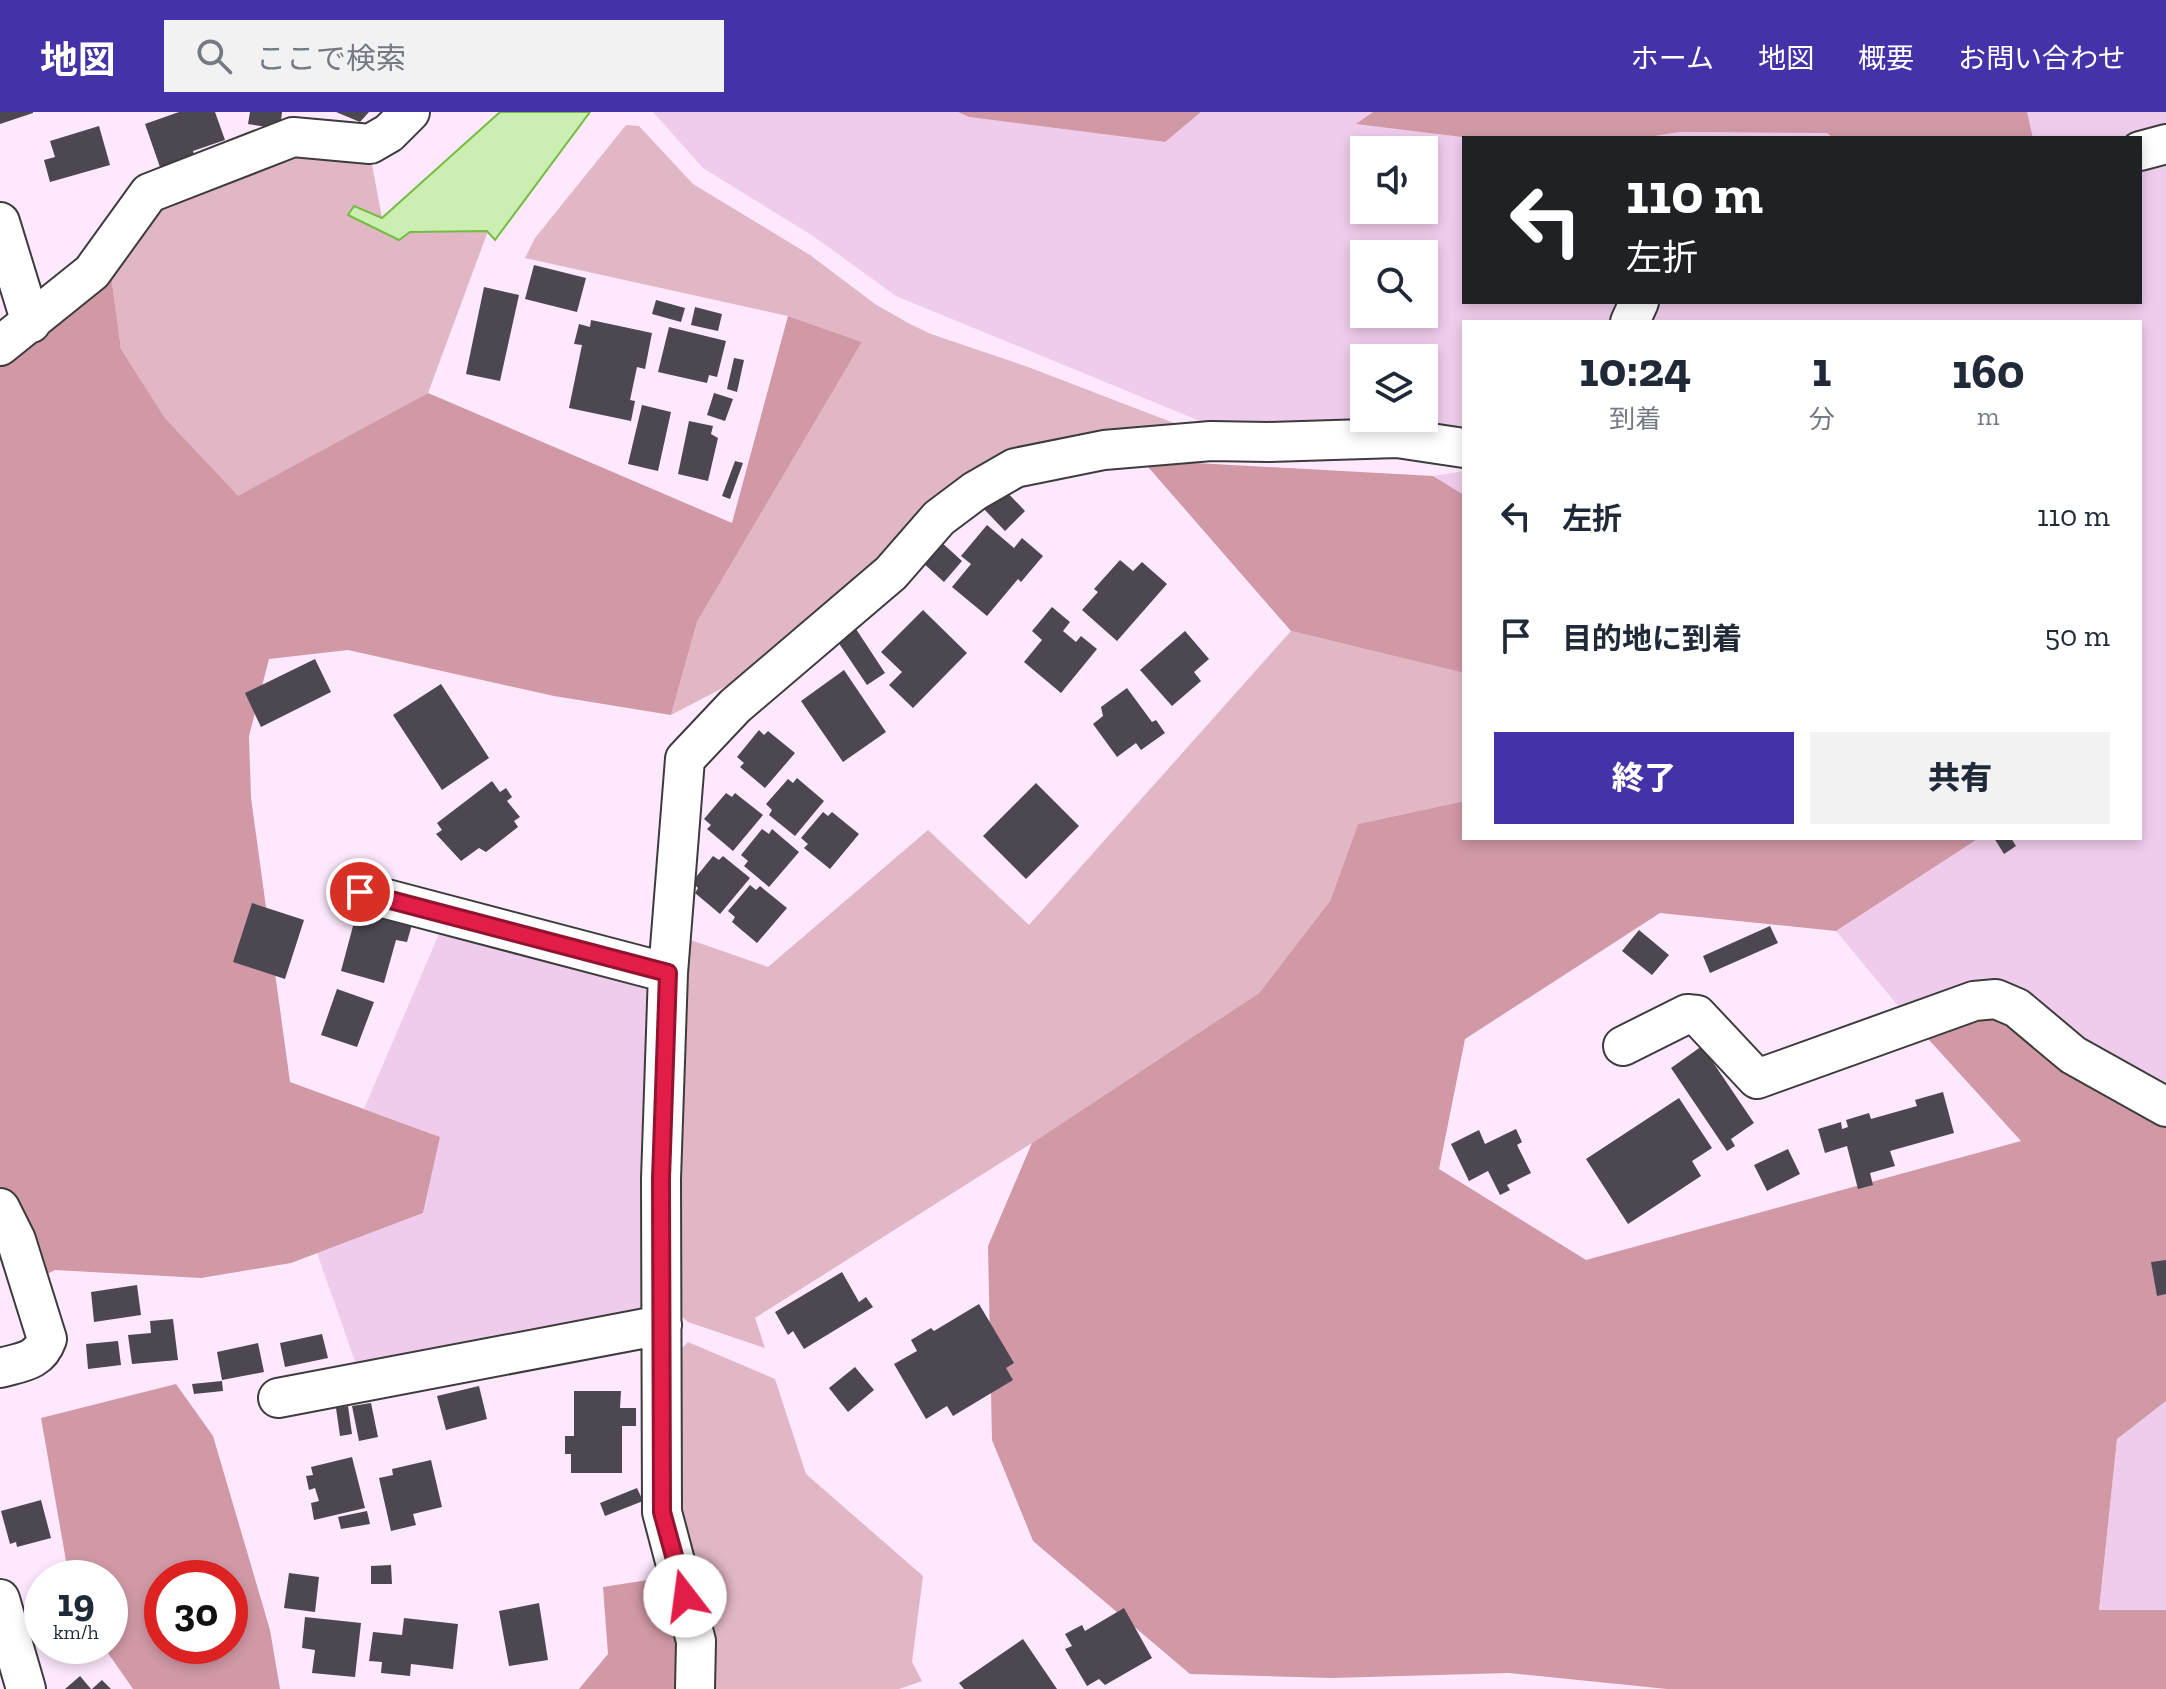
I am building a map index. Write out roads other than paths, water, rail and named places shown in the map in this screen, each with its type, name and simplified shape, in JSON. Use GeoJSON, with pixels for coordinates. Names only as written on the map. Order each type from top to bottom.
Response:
{"type":"FeatureCollection","features":[{"type":"Feature","properties":{"kind":"street"},"geometry":{"type":"LineString","coordinates":[[0,346],[92,272],[149,193],[293,137],[370,144],[389,133],[410,112]]}},
{"type":"Feature","properties":{"kind":"street"},"geometry":{"type":"LineString","coordinates":[[2142,150],[2166,144]]}},
{"type":"Feature","properties":{"kind":"street"},"geometry":{"type":"LineString","coordinates":[[0,222],[31,323]]}},
{"type":"Feature","properties":{"kind":"street"},"geometry":{"type":"LineString","coordinates":[[695,1689],[696,1641],[662,1512],[661,1179],[668,973],[685,759],[735,706],[891,573],[939,518],[975,491],[1015,468],[1104,450],[1211,441],[1397,438],[1462,448]]}},
{"type":"Feature","properties":{"kind":"street"},"geometry":{"type":"LineString","coordinates":[[360,892],[668,973]]}},
{"type":"Feature","properties":{"kind":"street"},"geometry":{"type":"LineString","coordinates":[[1623,1046],[1687,1014],[1697,1015],[1757,1079],[1974,1001],[1996,999],[2017,1008],[2073,1055],[2166,1107]]}},
{"type":"Feature","properties":{"kind":"street"},"geometry":{"type":"LineString","coordinates":[[0,1208],[16,1240],[47,1339],[43,1351],[33,1358],[0,1368]]}},
{"type":"Feature","properties":{"kind":"street"},"geometry":{"type":"LineString","coordinates":[[278,1398],[662,1325]]}},
{"type":"Feature","properties":{"kind":"street"},"geometry":{"type":"LineString","coordinates":[[0,1599],[26,1689]]}}]}
